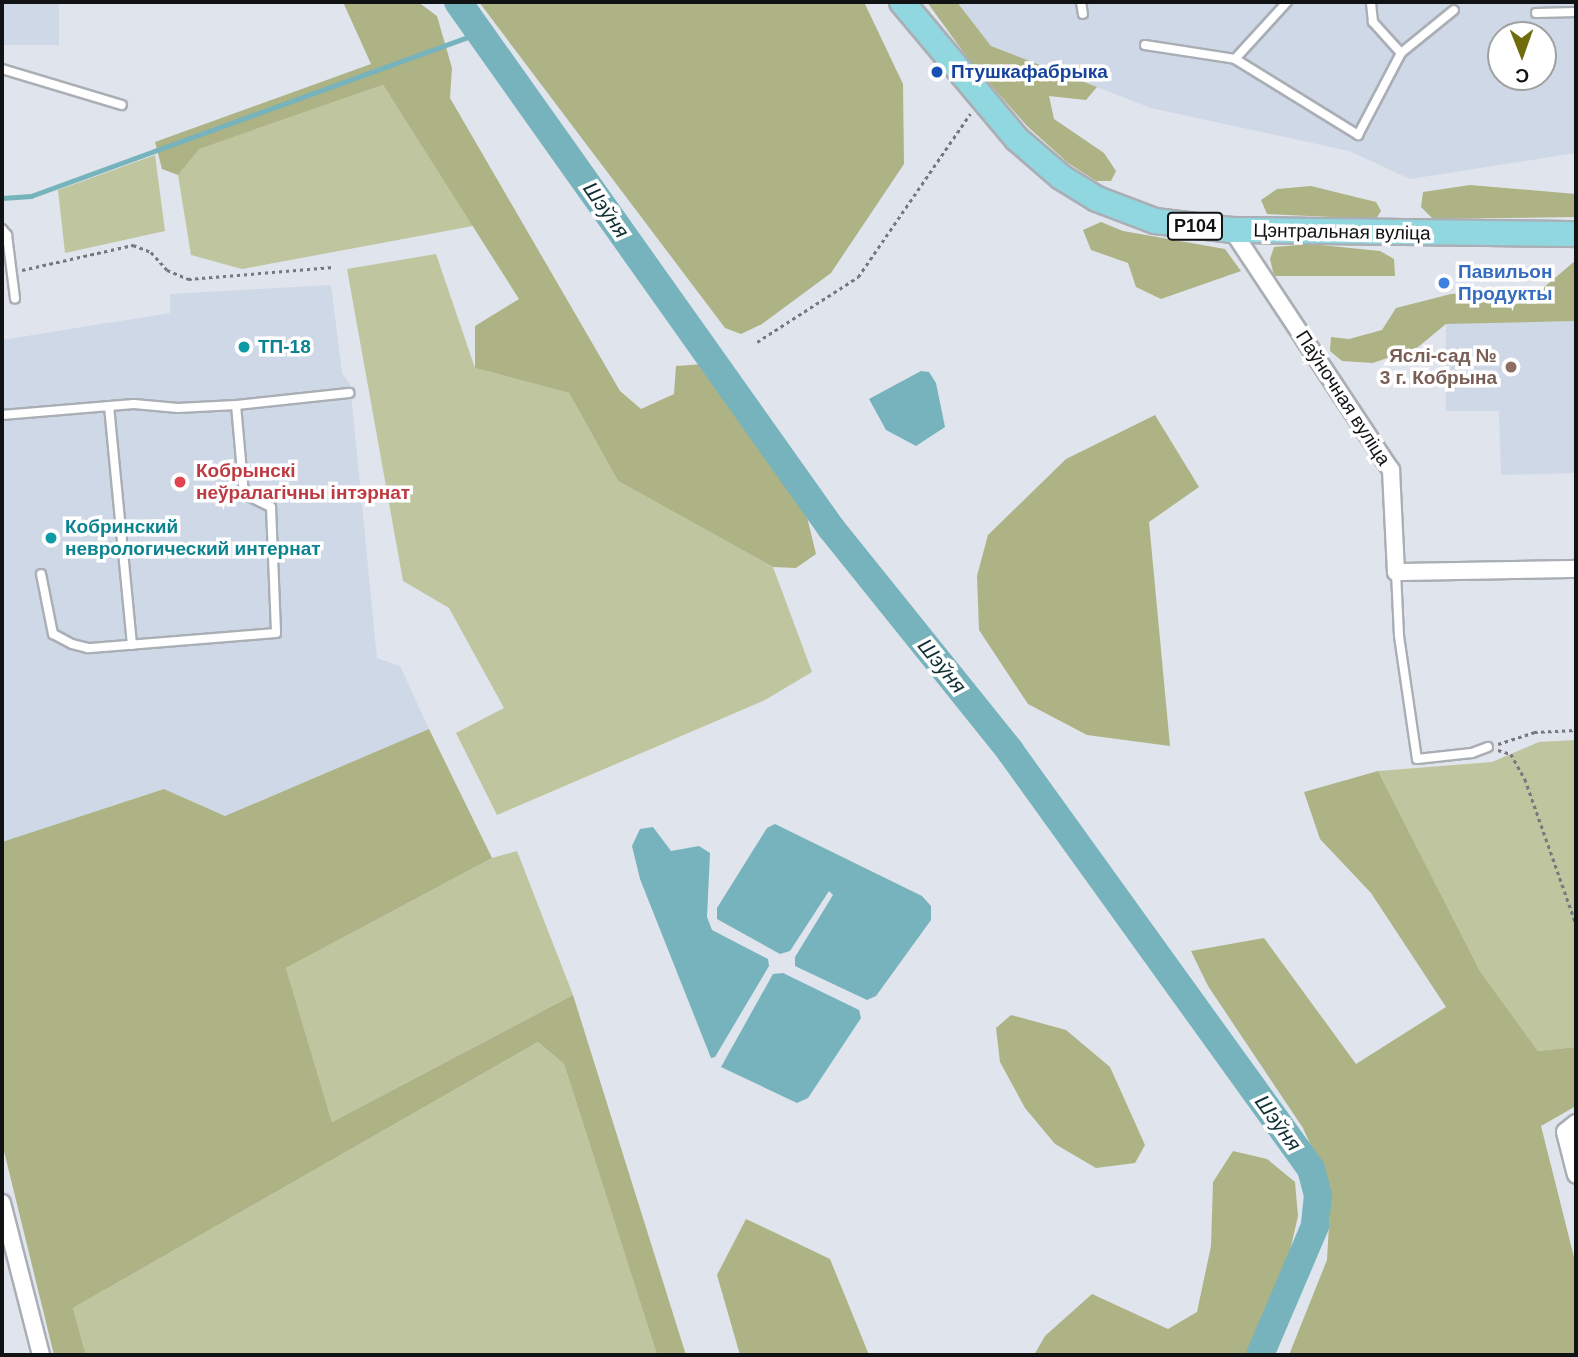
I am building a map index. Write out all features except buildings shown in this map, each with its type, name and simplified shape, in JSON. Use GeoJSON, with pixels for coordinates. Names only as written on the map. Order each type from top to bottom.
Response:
{"type":"FeatureCollection","features":[{"type":"Feature","properties":{"kind":"main road","name":"Цэнтральная вуліца"},"geometry":{"type":"LineString","coordinates":[[902,2],[1017,139],[1060,177],[1097,199],[1155,220],[1232,230],[1576,234]]}},
{"type":"Feature","properties":{"kind":"street","name":"Паўночная вуліца"},"geometry":{"type":"LineString","coordinates":[[1232,230],[1391,470],[1396,572]]}},
{"type":"Feature","properties":{"kind":"street"},"geometry":{"type":"LineString","coordinates":[[1396,572],[1576,569]]}},
{"type":"Feature","properties":{"kind":"street"},"geometry":{"type":"LineString","coordinates":[[1576,1123],[1565,1132],[1576,1175]]}},
{"type":"Feature","properties":{"kind":"street"},"geometry":{"type":"LineString","coordinates":[[2,1203],[8,1250],[41,1355]]}},
{"type":"Feature","properties":{"kind":"lane"},"geometry":{"type":"LineString","coordinates":[[1080,2],[1083,14]]}},
{"type":"Feature","properties":{"kind":"lane"},"geometry":{"type":"LineString","coordinates":[[1235,59],[1287,2]]}},
{"type":"Feature","properties":{"kind":"lane"},"geometry":{"type":"LineString","coordinates":[[1371,2],[1373,22],[1401,53]]}},
{"type":"Feature","properties":{"kind":"lane"},"geometry":{"type":"LineString","coordinates":[[1145,45],[1235,59],[1358,135],[1401,53],[1454,10]]}},
{"type":"Feature","properties":{"kind":"lane"},"geometry":{"type":"LineString","coordinates":[[1536,13],[1576,12]]}},
{"type":"Feature","properties":{"kind":"lane"},"geometry":{"type":"LineString","coordinates":[[2,69],[122,105]]}},
{"type":"Feature","properties":{"kind":"lane"},"geometry":{"type":"LineString","coordinates":[[2,229],[15,298]]}},
{"type":"Feature","properties":{"kind":"lane"},"geometry":{"type":"LineString","coordinates":[[2,415],[109,406],[236,405],[348,393]]}},
{"type":"Feature","properties":{"kind":"lane"},"geometry":{"type":"LineString","coordinates":[[41,574],[53,634],[88,648],[276,633],[271,507],[244,494],[236,405]]}},
{"type":"Feature","properties":{"kind":"lane"},"geometry":{"type":"LineString","coordinates":[[109,406],[132,645]]}},
{"type":"Feature","properties":{"kind":"lane"},"geometry":{"type":"LineString","coordinates":[[1396,572],[1399,636],[1418,759],[1462,755],[1488,747]]}},
{"type":"Feature","properties":{"kind":"path"},"geometry":{"type":"LineString","coordinates":[[757,342],[858,277],[981,96]]}},
{"type":"Feature","properties":{"kind":"path"},"geometry":{"type":"LineString","coordinates":[[11,272],[133,245],[152,252],[167,270],[188,279],[334,267]]}},
{"type":"Feature","properties":{"kind":"path"},"geometry":{"type":"LineString","coordinates":[[1488,747],[1534,733],[1576,730]]}},
{"type":"Feature","properties":{"kind":"path"},"geometry":{"type":"LineString","coordinates":[[1488,747],[1511,754],[1525,779],[1576,924]]}},
{"type":"Feature","properties":{"kind":"shaded area"},"geometry":{"type":"Polygon","coordinates":[[[2,2],[59,2],[59,45],[2,45],[2,2]]]}},
{"type":"Feature","properties":{"kind":"shaded area"},"geometry":{"type":"Polygon","coordinates":[[[957,2],[1576,2],[1576,153],[1410,179],[1349,151],[1151,108],[991,46],[957,2]]]}},
{"type":"Feature","properties":{"kind":"shaded area","name":"Кобрынскі неўралагічны інтэрнат"},"geometry":{"type":"Polygon","coordinates":[[[331,285],[342,373],[350,384],[377,658],[400,666],[429,729],[225,816],[164,789],[2,842],[2,340],[170,313],[170,294],[331,285]]]}},
{"type":"Feature","properties":{"kind":"shaded area","name":"Яслі-сад № 3 г. Кобрына"},"geometry":{"type":"Polygon","coordinates":[[[1576,321],[1576,473],[1501,475],[1499,411],[1446,411],[1446,324],[1576,321]]]}},
{"type":"Feature","properties":{"kind":"green space"},"geometry":{"type":"Polygon","coordinates":[[[343,2],[418,2],[437,16],[452,68],[450,98],[620,391],[641,409],[674,394],[676,366],[704,364],[807,517],[816,554],[796,568],[773,567],[618,481],[569,393],[475,368],[475,326],[519,299],[383,85],[199,149],[178,175],[162,169],[155,142],[371,64],[343,2]]]}},
{"type":"Feature","properties":{"kind":"green space"},"geometry":{"type":"Polygon","coordinates":[[[479,2],[864,2],[903,84],[904,164],[831,273],[762,324],[741,334],[725,328],[479,2]]]}},
{"type":"Feature","properties":{"kind":"green space"},"geometry":{"type":"Polygon","coordinates":[[[927,2],[957,2],[991,46],[1097,87],[1086,100],[1049,96],[1054,119],[1104,153],[1116,171],[1111,181],[1096,181],[1068,163],[1027,126],[972,64],[927,2]]]}},
{"type":"Feature","properties":{"kind":"green space"},"geometry":{"type":"Polygon","coordinates":[[[383,85],[473,226],[242,269],[191,255],[178,175],[198,149],[383,85]]]}},
{"type":"Feature","properties":{"kind":"green space"},"geometry":{"type":"Polygon","coordinates":[[[155,155],[165,231],[65,253],[58,190],[155,155]]]}},
{"type":"Feature","properties":{"kind":"green space"},"geometry":{"type":"Polygon","coordinates":[[[1470,185],[1576,194],[1576,217],[1433,219],[1421,207],[1423,192],[1470,185]]]}},
{"type":"Feature","properties":{"kind":"green space"},"geometry":{"type":"Polygon","coordinates":[[[1311,186],[1376,202],[1381,211],[1376,219],[1267,214],[1261,200],[1277,189],[1311,186]]]}},
{"type":"Feature","properties":{"kind":"green space"},"geometry":{"type":"Polygon","coordinates":[[[1101,222],[1123,231],[1225,249],[1241,271],[1161,299],[1136,287],[1128,263],[1091,250],[1083,230],[1101,222]]]}},
{"type":"Feature","properties":{"kind":"green space"},"geometry":{"type":"Polygon","coordinates":[[[1311,244],[1380,251],[1394,259],[1395,276],[1274,276],[1270,259],[1274,247],[1311,244]]]}},
{"type":"Feature","properties":{"kind":"green space"},"geometry":{"type":"Polygon","coordinates":[[[436,254],[475,368],[569,393],[618,481],[773,567],[812,672],[765,700],[497,815],[456,733],[504,708],[449,608],[403,581],[347,269],[436,254]]]}},
{"type":"Feature","properties":{"kind":"green space"},"geometry":{"type":"Polygon","coordinates":[[[1576,260],[1576,321],[1446,324],[1418,347],[1373,363],[1342,361],[1330,351],[1331,337],[1349,339],[1382,330],[1396,308],[1451,294],[1542,289],[1576,260]]]}},
{"type":"Feature","properties":{"kind":"green space"},"geometry":{"type":"Polygon","coordinates":[[[1155,415],[1199,487],[1149,522],[1170,746],[1087,735],[1028,704],[979,630],[977,576],[988,535],[1066,459],[1155,415]]]}},
{"type":"Feature","properties":{"kind":"green space"},"geometry":{"type":"Polygon","coordinates":[[[429,729],[492,858],[286,968],[332,1122],[573,995],[686,1355],[657,1355],[564,1064],[538,1042],[73,1308],[86,1355],[54,1355],[2,1143],[2,842],[164,789],[225,816],[429,729]]]}},
{"type":"Feature","properties":{"kind":"green space"},"geometry":{"type":"Polygon","coordinates":[[[1576,740],[1576,1047],[1538,1051],[1480,971],[1378,771],[1492,762],[1539,742],[1576,740]]]}},
{"type":"Feature","properties":{"kind":"green space"},"geometry":{"type":"Polygon","coordinates":[[[1378,771],[1480,971],[1538,1051],[1576,1047],[1576,1106],[1541,1126],[1576,1265],[1576,1355],[1289,1355],[1327,1260],[1331,1191],[1303,1128],[1208,986],[1191,951],[1264,938],[1356,1064],[1446,1007],[1371,893],[1320,839],[1304,792],[1378,771]]]}},
{"type":"Feature","properties":{"kind":"green space"},"geometry":{"type":"Polygon","coordinates":[[[517,851],[573,995],[332,1122],[286,968],[492,858],[517,851]]]}},
{"type":"Feature","properties":{"kind":"green space"},"geometry":{"type":"Polygon","coordinates":[[[1011,1015],[1066,1030],[1110,1067],[1145,1145],[1135,1163],[1096,1168],[1055,1144],[1025,1108],[1000,1062],[996,1028],[1011,1015]]]}},
{"type":"Feature","properties":{"kind":"green space"},"geometry":{"type":"Polygon","coordinates":[[[538,1042],[564,1064],[657,1355],[86,1355],[73,1308],[538,1042]]]}},
{"type":"Feature","properties":{"kind":"green space"},"geometry":{"type":"Polygon","coordinates":[[[1233,1151],[1267,1159],[1295,1182],[1298,1216],[1286,1268],[1247,1355],[1034,1355],[1045,1336],[1092,1294],[1168,1329],[1197,1312],[1211,1246],[1213,1182],[1233,1151]]]}},
{"type":"Feature","properties":{"kind":"green space"},"geometry":{"type":"Polygon","coordinates":[[[746,1219],[830,1259],[869,1355],[740,1355],[717,1275],[746,1219]]]}},
{"type":"Feature","properties":{"kind":"water"},"geometry":{"type":"Polygon","coordinates":[[[921,371],[929,372],[936,383],[945,427],[916,446],[886,430],[869,399],[921,371]]]}},
{"type":"Feature","properties":{"kind":"water"},"geometry":{"type":"Polygon","coordinates":[[[775,824],[922,896],[931,906],[931,920],[876,996],[867,1000],[795,966],[795,957],[833,895],[829,891],[790,951],[780,954],[717,919],[717,908],[767,828],[775,824]]]}},
{"type":"Feature","properties":{"kind":"water"},"geometry":{"type":"Polygon","coordinates":[[[653,827],[671,851],[699,846],[710,853],[707,917],[712,930],[768,959],[769,966],[715,1057],[711,1058],[640,879],[632,846],[640,829],[653,827]]]}},
{"type":"Feature","properties":{"kind":"water"},"geometry":{"type":"Polygon","coordinates":[[[783,973],[859,1010],[861,1018],[808,1098],[797,1103],[721,1067],[773,974],[783,973]]]}},
{"type":"Feature","properties":{"kind":"waterway","name":"Шэўня"},"geometry":{"type":"LineString","coordinates":[[458,2],[831,528],[1010,751],[1311,1169],[1318,1195],[1315,1226],[1260,1355]]}},
{"type":"Feature","properties":{"kind":"waterway"},"geometry":{"type":"LineString","coordinates":[[2,198],[31,196],[480,33]]}},
{"type":"Feature","properties":{"kind":"place","name":"Птушкафабрыка"},"geometry":{"type":"Point","coordinates":[937,72]}},
{"type":"Feature","properties":{"kind":"place","name":"Павильон Продукты"},"geometry":{"type":"Point","coordinates":[1444,283]}},
{"type":"Feature","properties":{"kind":"place","name":"ТП-18"},"geometry":{"type":"Point","coordinates":[244,347]}},
{"type":"Feature","properties":{"kind":"place","name":"Яслі-сад № 3 г. Кобрына"},"geometry":{"type":"Point","coordinates":[1511,367]}},
{"type":"Feature","properties":{"kind":"place","name":"Кобрынскі неўралагічны інтэрнат"},"geometry":{"type":"Point","coordinates":[180,482]}},
{"type":"Feature","properties":{"kind":"place","name":"Кобринский неврологический интернат"},"geometry":{"type":"Point","coordinates":[51,538]}}]}
